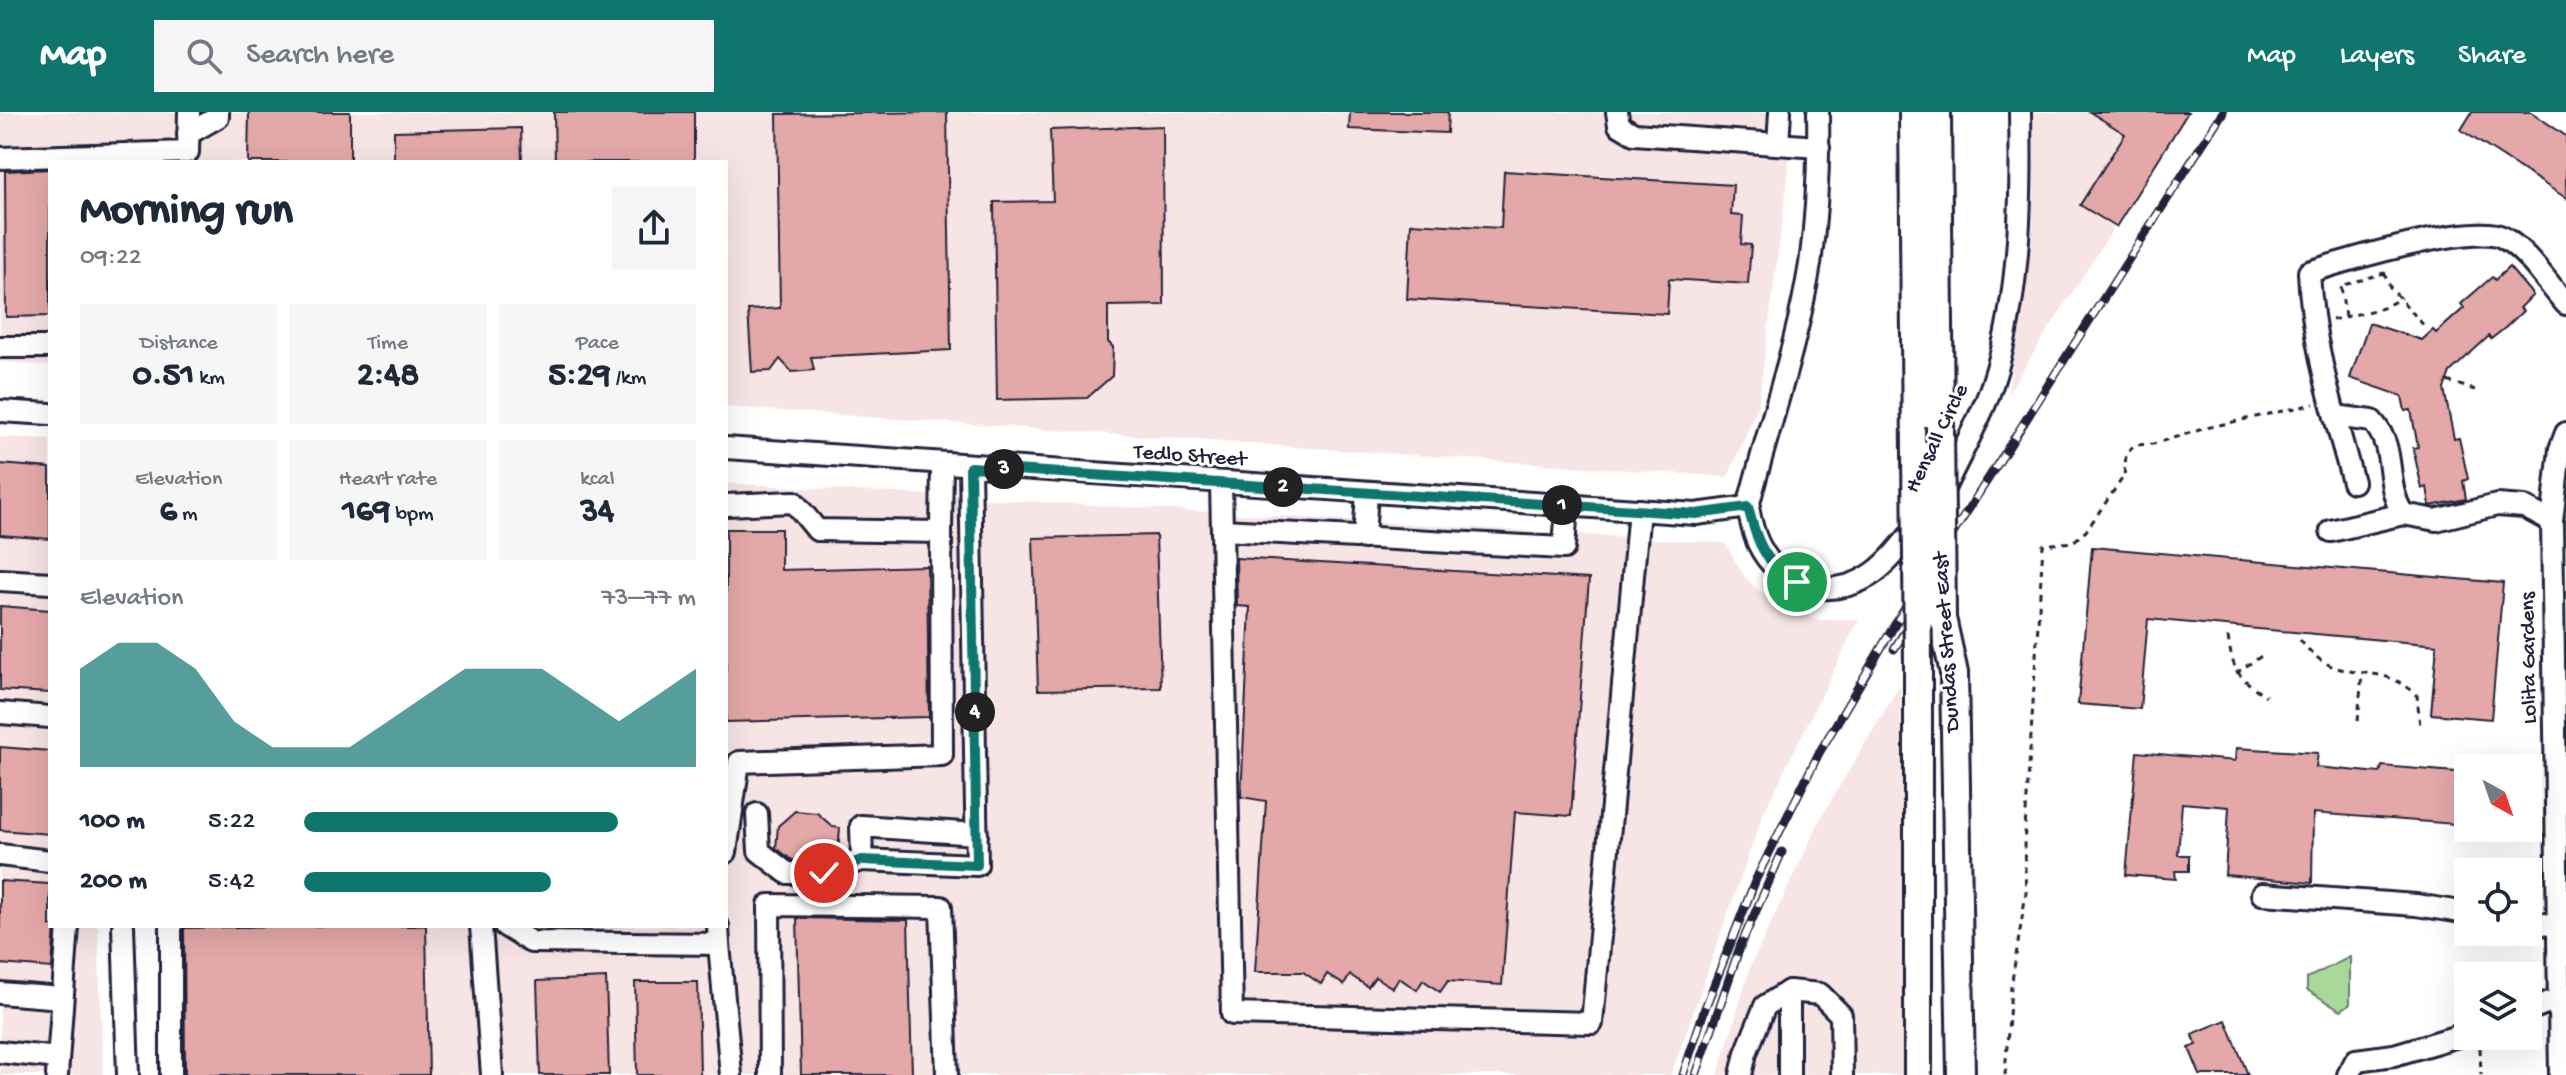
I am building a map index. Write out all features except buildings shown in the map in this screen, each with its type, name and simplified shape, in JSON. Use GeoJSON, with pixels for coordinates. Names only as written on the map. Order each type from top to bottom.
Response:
{"type":"FeatureCollection","features":[{"type":"Feature","properties":{"kind":"main road","name":"Dundas Street East"},"geometry":{"type":"LineString","coordinates":[[1913,112],[1918,1075]]}},
{"type":"Feature","properties":{"kind":"main road","name":"Dundas Street East"},"geometry":{"type":"LineString","coordinates":[[1937,112],[1942,618],[1954,673],[1961,1075]]}},
{"type":"Feature","properties":{"kind":"street"},"geometry":{"type":"LineString","coordinates":[[188,149],[189,112]]}},
{"type":"Feature","properties":{"kind":"street"},"geometry":{"type":"LineString","coordinates":[[0,158],[188,149],[218,117],[218,112]]}},
{"type":"Feature","properties":{"kind":"street"},"geometry":{"type":"LineString","coordinates":[[1617,112],[1619,125],[1634,134],[1819,147]]}},
{"type":"Feature","properties":{"kind":"street"},"geometry":{"type":"LineString","coordinates":[[1778,144],[1780,112]]}},
{"type":"Feature","properties":{"kind":"street"},"geometry":{"type":"LineString","coordinates":[[1748,507],[1794,338],[1809,267],[1816,213],[1818,112]]}},
{"type":"Feature","properties":{"kind":"street","name":"Hensall Circle"},"geometry":{"type":"LineString","coordinates":[[1748,507],[1758,544],[1770,562],[1797,582],[1830,589],[1857,583],[1870,576],[1936,505],[1986,399],[1999,359],[2015,258],[2021,189],[2020,112]]}},
{"type":"Feature","properties":{"kind":"street"},"geometry":{"type":"LineString","coordinates":[[2353,482],[2332,408],[2315,327],[2309,272],[2381,264],[2462,234],[2489,232],[2517,248],[2566,304]]}},
{"type":"Feature","properties":{"kind":"street"},"geometry":{"type":"LineString","coordinates":[[0,347],[48,347]]}},
{"type":"Feature","properties":{"kind":"street"},"geometry":{"type":"LineString","coordinates":[[2332,408],[2372,421],[2385,434],[2395,501],[2403,514]]}},
{"type":"Feature","properties":{"kind":"street"},"geometry":{"type":"LineString","coordinates":[[0,411],[48,414]]}},
{"type":"Feature","properties":{"kind":"street","name":"Lolita Gardens"},"geometry":{"type":"LineString","coordinates":[[2560,1075],[2552,522],[2560,449],[2566,433]]}},
{"type":"Feature","properties":{"kind":"street","name":"Tedlo Street"},"geometry":{"type":"LineString","coordinates":[[728,448],[1696,514],[1748,507]]}},
{"type":"Feature","properties":{"kind":"street"},"geometry":{"type":"LineString","coordinates":[[728,838],[739,762],[942,755],[942,464]]}},
{"type":"Feature","properties":{"kind":"street"},"geometry":{"type":"LineString","coordinates":[[757,814],[759,851],[787,873],[824,873],[862,860],[977,865],[970,467]]}},
{"type":"Feature","properties":{"kind":"street"},"geometry":{"type":"LineString","coordinates":[[1221,483],[1232,1014],[1592,1023],[1639,510]]}},
{"type":"Feature","properties":{"kind":"street"},"geometry":{"type":"LineString","coordinates":[[1364,538],[1367,493]]}},
{"type":"Feature","properties":{"kind":"street"},"geometry":{"type":"LineString","coordinates":[[728,505],[794,502],[817,530],[941,532]]}},
{"type":"Feature","properties":{"kind":"street"},"geometry":{"type":"LineString","coordinates":[[1222,530],[1564,548],[1567,505]]}},
{"type":"Feature","properties":{"kind":"street"},"geometry":{"type":"LineString","coordinates":[[2331,531],[2403,514],[2436,520],[2497,505],[2524,507],[2552,522]]}},
{"type":"Feature","properties":{"kind":"street"},"geometry":{"type":"LineString","coordinates":[[0,580],[48,583]]}},
{"type":"Feature","properties":{"kind":"street"},"geometry":{"type":"LineString","coordinates":[[0,713],[48,717]]}},
{"type":"Feature","properties":{"kind":"street"},"geometry":{"type":"LineString","coordinates":[[862,860],[861,826],[977,834]]}},
{"type":"Feature","properties":{"kind":"street"},"geometry":{"type":"LineString","coordinates":[[0,855],[48,861]]}},
{"type":"Feature","properties":{"kind":"street"},"geometry":{"type":"LineString","coordinates":[[2262,894],[2416,905],[2454,911]]}},
{"type":"Feature","properties":{"kind":"street"},"geometry":{"type":"LineString","coordinates":[[770,1075],[769,905],[941,907],[947,1075]]}},
{"type":"Feature","properties":{"kind":"street"},"geometry":{"type":"LineString","coordinates":[[2542,924],[2558,926]]}},
{"type":"Feature","properties":{"kind":"street"},"geometry":{"type":"LineString","coordinates":[[0,1052],[58,1066],[68,928]]}},
{"type":"Feature","properties":{"kind":"street"},"geometry":{"type":"LineString","coordinates":[[123,928],[128,1075]]}},
{"type":"Feature","properties":{"kind":"street"},"geometry":{"type":"LineString","coordinates":[[171,928],[171,1075]]}},
{"type":"Feature","properties":{"kind":"street"},"geometry":{"type":"LineString","coordinates":[[481,928],[492,1075]]}},
{"type":"Feature","properties":{"kind":"street"},"geometry":{"type":"LineString","coordinates":[[508,928],[531,942],[719,935],[731,1075]]}},
{"type":"Feature","properties":{"kind":"street"},"geometry":{"type":"LineString","coordinates":[[1789,991],[1789,1075]]}},
{"type":"Feature","properties":{"kind":"street"},"geometry":{"type":"LineString","coordinates":[[1741,1075],[1746,1053],[1765,1006],[1789,991],[1820,994],[1841,1015],[1842,1075]]}},
{"type":"Feature","properties":{"kind":"street"},"geometry":{"type":"LineString","coordinates":[[0,993],[62,998]]}},
{"type":"Feature","properties":{"kind":"street"},"geometry":{"type":"LineString","coordinates":[[2542,1005],[2560,998]]}},
{"type":"Feature","properties":{"kind":"street"},"geometry":{"type":"LineString","coordinates":[[2348,1075],[2356,1060],[2394,1055],[2454,1037]]}},
{"type":"Feature","properties":{"kind":"path"},"geometry":{"type":"LineString","coordinates":[[2345,317],[2341,286],[2381,264],[2401,298],[2427,329]]}},
{"type":"Feature","properties":{"kind":"path"},"geometry":{"type":"LineString","coordinates":[[2315,327],[2383,308],[2401,298]]}},
{"type":"Feature","properties":{"kind":"path"},"geometry":{"type":"LineString","coordinates":[[2447,381],[2475,390]]}},
{"type":"Feature","properties":{"kind":"path"},"geometry":{"type":"LineString","coordinates":[[2005,1075],[2011,987],[2026,893],[2024,845],[2043,545],[2073,542],[2086,531],[2124,476],[2126,455],[2134,445],[2153,444],[2206,428],[2332,408]]}},
{"type":"Feature","properties":{"kind":"path"},"geometry":{"type":"LineString","coordinates":[[2228,637],[2236,673],[2266,696]]}},
{"type":"Feature","properties":{"kind":"path"},"geometry":{"type":"LineString","coordinates":[[2300,640],[2314,657],[2331,668],[2386,674],[2403,682],[2417,695],[2420,727]]}},
{"type":"Feature","properties":{"kind":"path"},"geometry":{"type":"LineString","coordinates":[[2236,673],[2263,655]]}},
{"type":"Feature","properties":{"kind":"path"},"geometry":{"type":"LineString","coordinates":[[2358,721],[2362,673]]}},
{"type":"Feature","properties":{"kind":"path"},"geometry":{"type":"LineString","coordinates":[[2480,1050],[2481,1075]]}},
{"type":"Feature","properties":{"kind":"shaded area"},"geometry":{"type":"Polygon","coordinates":[[[0,112],[1791,112],[1788,177],[1758,406],[1728,477],[728,407],[728,160],[48,160],[48,366],[0,362],[0,112]]]}},
{"type":"Feature","properties":{"kind":"shaded area"},"geometry":{"type":"Polygon","coordinates":[[[2034,112],[2188,112],[2008,393],[2032,233],[2034,112]]]}},
{"type":"Feature","properties":{"kind":"shaded area"},"geometry":{"type":"Polygon","coordinates":[[[0,437],[48,439],[48,928],[98,928],[103,1075],[0,1075],[0,437]]]}},
{"type":"Feature","properties":{"kind":"shaded area"},"geometry":{"type":"Polygon","coordinates":[[[728,483],[1725,543],[1746,579],[1778,606],[1817,620],[1859,619],[1763,814],[1671,1075],[163,1075],[161,928],[728,928],[728,483]]]}},
{"type":"Feature","properties":{"kind":"shaded area"},"geometry":{"type":"Polygon","coordinates":[[[1900,685],[1903,766],[1902,1075],[1718,1075],[1751,965],[1823,814],[1900,685]]]}},
{"type":"Feature","properties":{"kind":"green space"},"geometry":{"type":"Polygon","coordinates":[[[2350,957],[2350,1004],[2341,1010],[2307,990],[2307,978],[2350,957]]]}},
{"type":"Feature","properties":{"kind":"railway"},"geometry":{"type":"LineString","coordinates":[[1683,1075],[1705,1008],[1756,879],[1819,753],[1897,621],[2223,112]]}},
{"type":"Feature","properties":{"kind":"railway"},"geometry":{"type":"LineString","coordinates":[[1894,649],[1924,601]]}},
{"type":"Feature","properties":{"kind":"railway"},"geometry":{"type":"LineString","coordinates":[[1696,1075],[1740,947],[1782,852]]}},
{"type":"Feature","properties":{"kind":"route"},"geometry":{"type":"LineString","coordinates":[[824,873],[862,860],[977,865],[970,467],[1696,514],[1748,507],[1763,553],[1778,570],[1797,582]]}}]}
